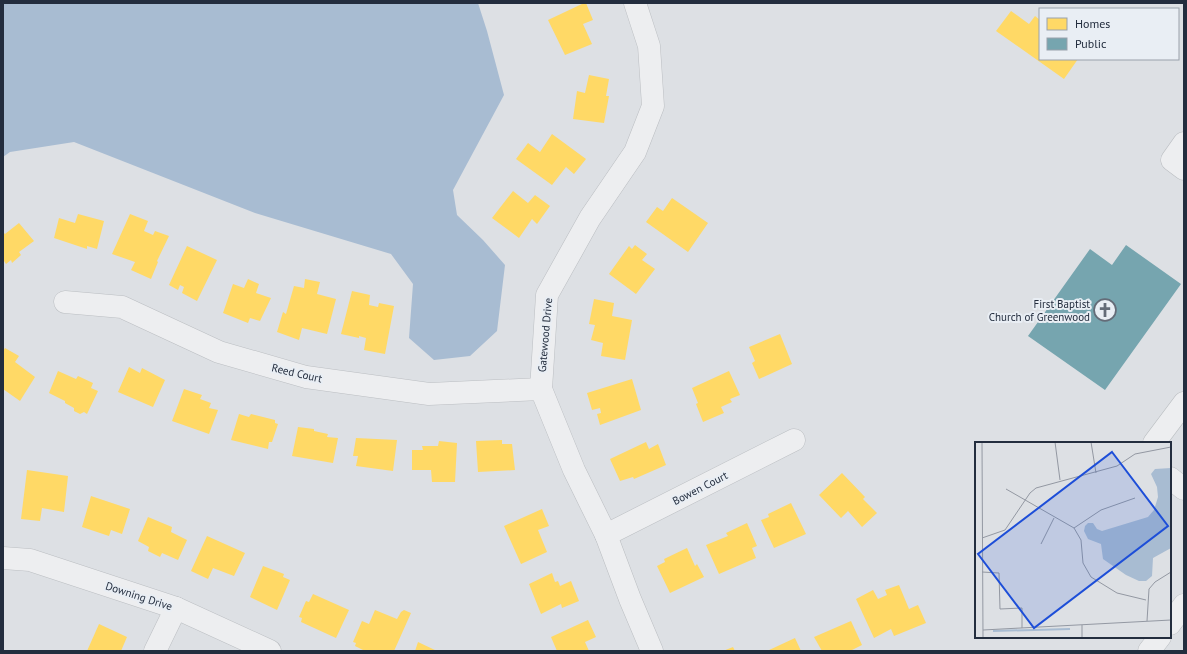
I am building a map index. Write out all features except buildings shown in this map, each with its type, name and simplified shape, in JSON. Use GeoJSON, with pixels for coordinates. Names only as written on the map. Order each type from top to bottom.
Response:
{"type":"FeatureCollection","features":[{"type":"Feature","properties":{"kind":"street","name":"Gatewood Drive"},"geometry":{"type":"LineString","coordinates":[[634,3],[649,46],[653,106],[634,152],[590,218],[547,295],[541,389],[574,470],[606,535],[630,599],[652,651]]}},
{"type":"Feature","properties":{"kind":"street"},"geometry":{"type":"LineString","coordinates":[[1184,143],[1172,160],[1184,168]]}},
{"type":"Feature","properties":{"kind":"street","name":"Reed Court"},"geometry":{"type":"LineString","coordinates":[[65,302],[122,307],[219,352],[306,378],[429,394],[541,389]]}},
{"type":"Feature","properties":{"kind":"street"},"geometry":{"type":"LineString","coordinates":[[1155,442],[1184,403]]}},
{"type":"Feature","properties":{"kind":"street","name":"Bowen Court"},"geometry":{"type":"LineString","coordinates":[[606,535],[794,440]]}},
{"type":"Feature","properties":{"kind":"street"},"geometry":{"type":"LineString","coordinates":[[1171,479],[1184,489]]}},
{"type":"Feature","properties":{"kind":"street","name":"Downing Drive"},"geometry":{"type":"LineString","coordinates":[[3,558],[30,560],[176,608],[270,651]]}},
{"type":"Feature","properties":{"kind":"street"},"geometry":{"type":"LineString","coordinates":[[1171,623],[1184,605]]}},
{"type":"Feature","properties":{"kind":"street"},"geometry":{"type":"LineString","coordinates":[[155,651],[176,608]]}},
{"type":"Feature","properties":{"kind":"street"},"geometry":{"type":"LineString","coordinates":[[1149,651],[1159,638]]}},
{"type":"Feature","properties":{"kind":"water"},"geometry":{"type":"Polygon","coordinates":[[[3,3],[478,3],[504,95],[453,190],[457,215],[483,240],[505,265],[497,331],[470,356],[434,360],[409,338],[413,284],[391,254],[255,213],[74,142],[10,152],[3,157],[3,3]]]}},
{"type":"Feature","properties":{"kind":"place","name":"First Baptist Church of Greenwood"},"geometry":{"type":"Point","coordinates":[1105,310]}}]}
